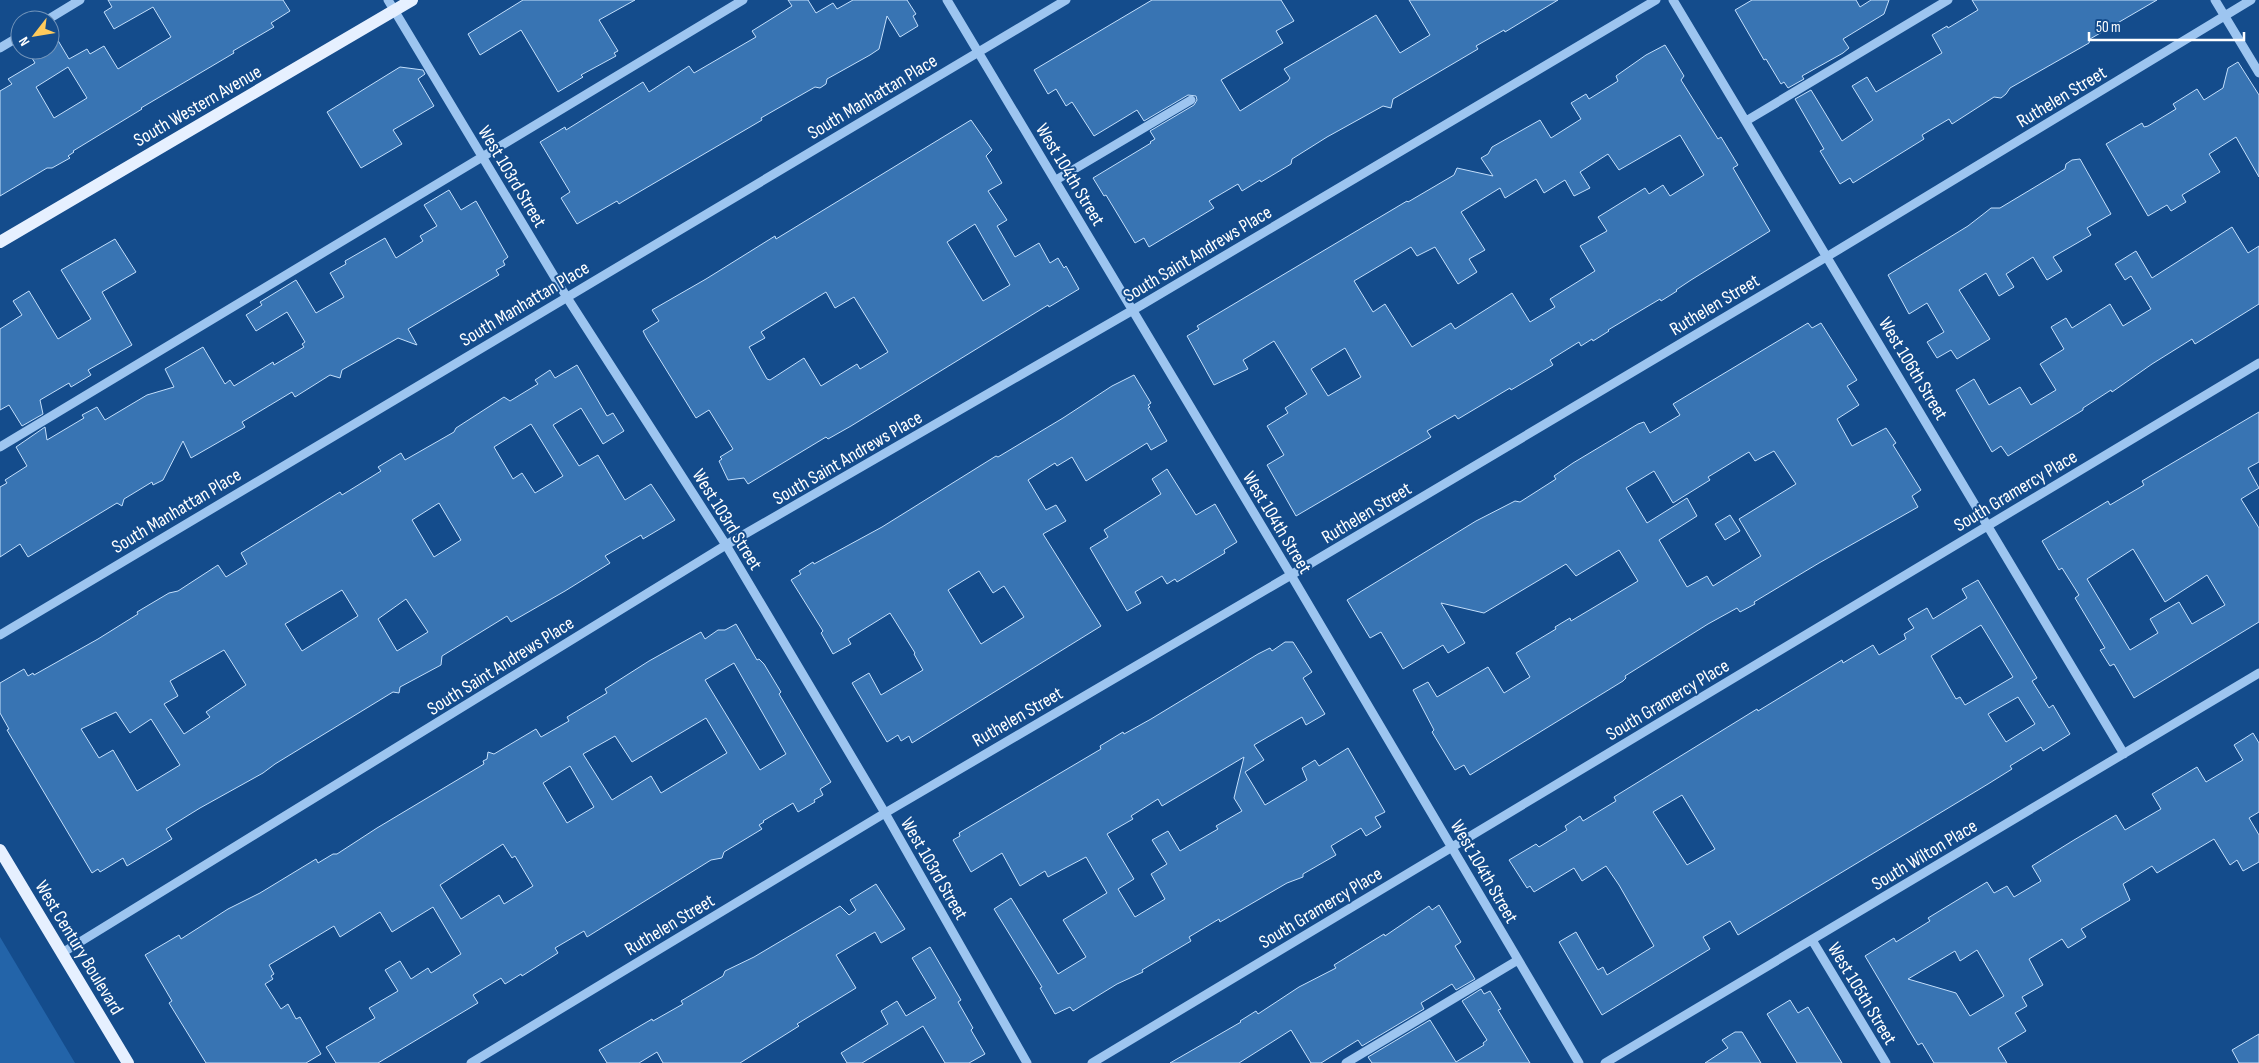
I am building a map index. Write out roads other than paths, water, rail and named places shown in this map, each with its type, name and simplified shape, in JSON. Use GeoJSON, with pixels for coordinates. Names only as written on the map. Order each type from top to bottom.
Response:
{"type":"FeatureCollection","features":[{"type":"Feature","properties":{"kind":"main road","name":"South Western Avenue"},"geometry":{"type":"LineString","coordinates":[[0,242],[392,5],[412,0]]}},
{"type":"Feature","properties":{"kind":"main road","name":"West Century Boulevard"},"geometry":{"type":"LineString","coordinates":[[0,850],[128,1063]]}},
{"type":"Feature","properties":{"kind":"street"},"geometry":{"type":"LineString","coordinates":[[60,12],[80,0]]}},
{"type":"Feature","properties":{"kind":"street"},"geometry":{"type":"LineString","coordinates":[[0,447],[742,0]]}},
{"type":"Feature","properties":{"kind":"street","name":"West 104th Street"},"geometry":{"type":"LineString","coordinates":[[947,0],[1452,846],[1578,1063]]}},
{"type":"Feature","properties":{"kind":"street","name":"South Manhattan Place"},"geometry":{"type":"LineString","coordinates":[[0,635],[566,296],[1066,0]]}},
{"type":"Feature","properties":{"kind":"street","name":"South Saint Andrews Place"},"geometry":{"type":"LineString","coordinates":[[62,953],[726,545],[1133,310],[1656,0]]}},
{"type":"Feature","properties":{"kind":"street","name":"West 106th Street"},"geometry":{"type":"LineString","coordinates":[[1673,0],[1989,525],[2124,754]]}},
{"type":"Feature","properties":{"kind":"street"},"geometry":{"type":"LineString","coordinates":[[1746,121],[1948,0]]}},
{"type":"Feature","properties":{"kind":"street"},"geometry":{"type":"LineString","coordinates":[[2215,0],[2259,73]]}},
{"type":"Feature","properties":{"kind":"street","name":"Ruthelen Street"},"geometry":{"type":"LineString","coordinates":[[471,1063],[885,812],[1291,575],[1828,256],[2251,0]]}},
{"type":"Feature","properties":{"kind":"street","name":"West 103rd Street"},"geometry":{"type":"LineString","coordinates":[[392,5],[566,296],[726,545],[885,812],[1027,1063]]}},
{"type":"Feature","properties":{"kind":"street"},"geometry":{"type":"LineString","coordinates":[[1056,180],[1191,100]]}},
{"type":"Feature","properties":{"kind":"street","name":"South Gramercy Place"},"geometry":{"type":"LineString","coordinates":[[1092,1063],[2259,363]]}},
{"type":"Feature","properties":{"kind":"street","name":"South Wilton Place"},"geometry":{"type":"LineString","coordinates":[[1605,1063],[2259,673]]}},
{"type":"Feature","properties":{"kind":"street","name":"West 105th Street"},"geometry":{"type":"LineString","coordinates":[[1812,940],[1886,1063]]}},
{"type":"Feature","properties":{"kind":"street"},"geometry":{"type":"LineString","coordinates":[[1346,1063],[1518,960]]}}]}
